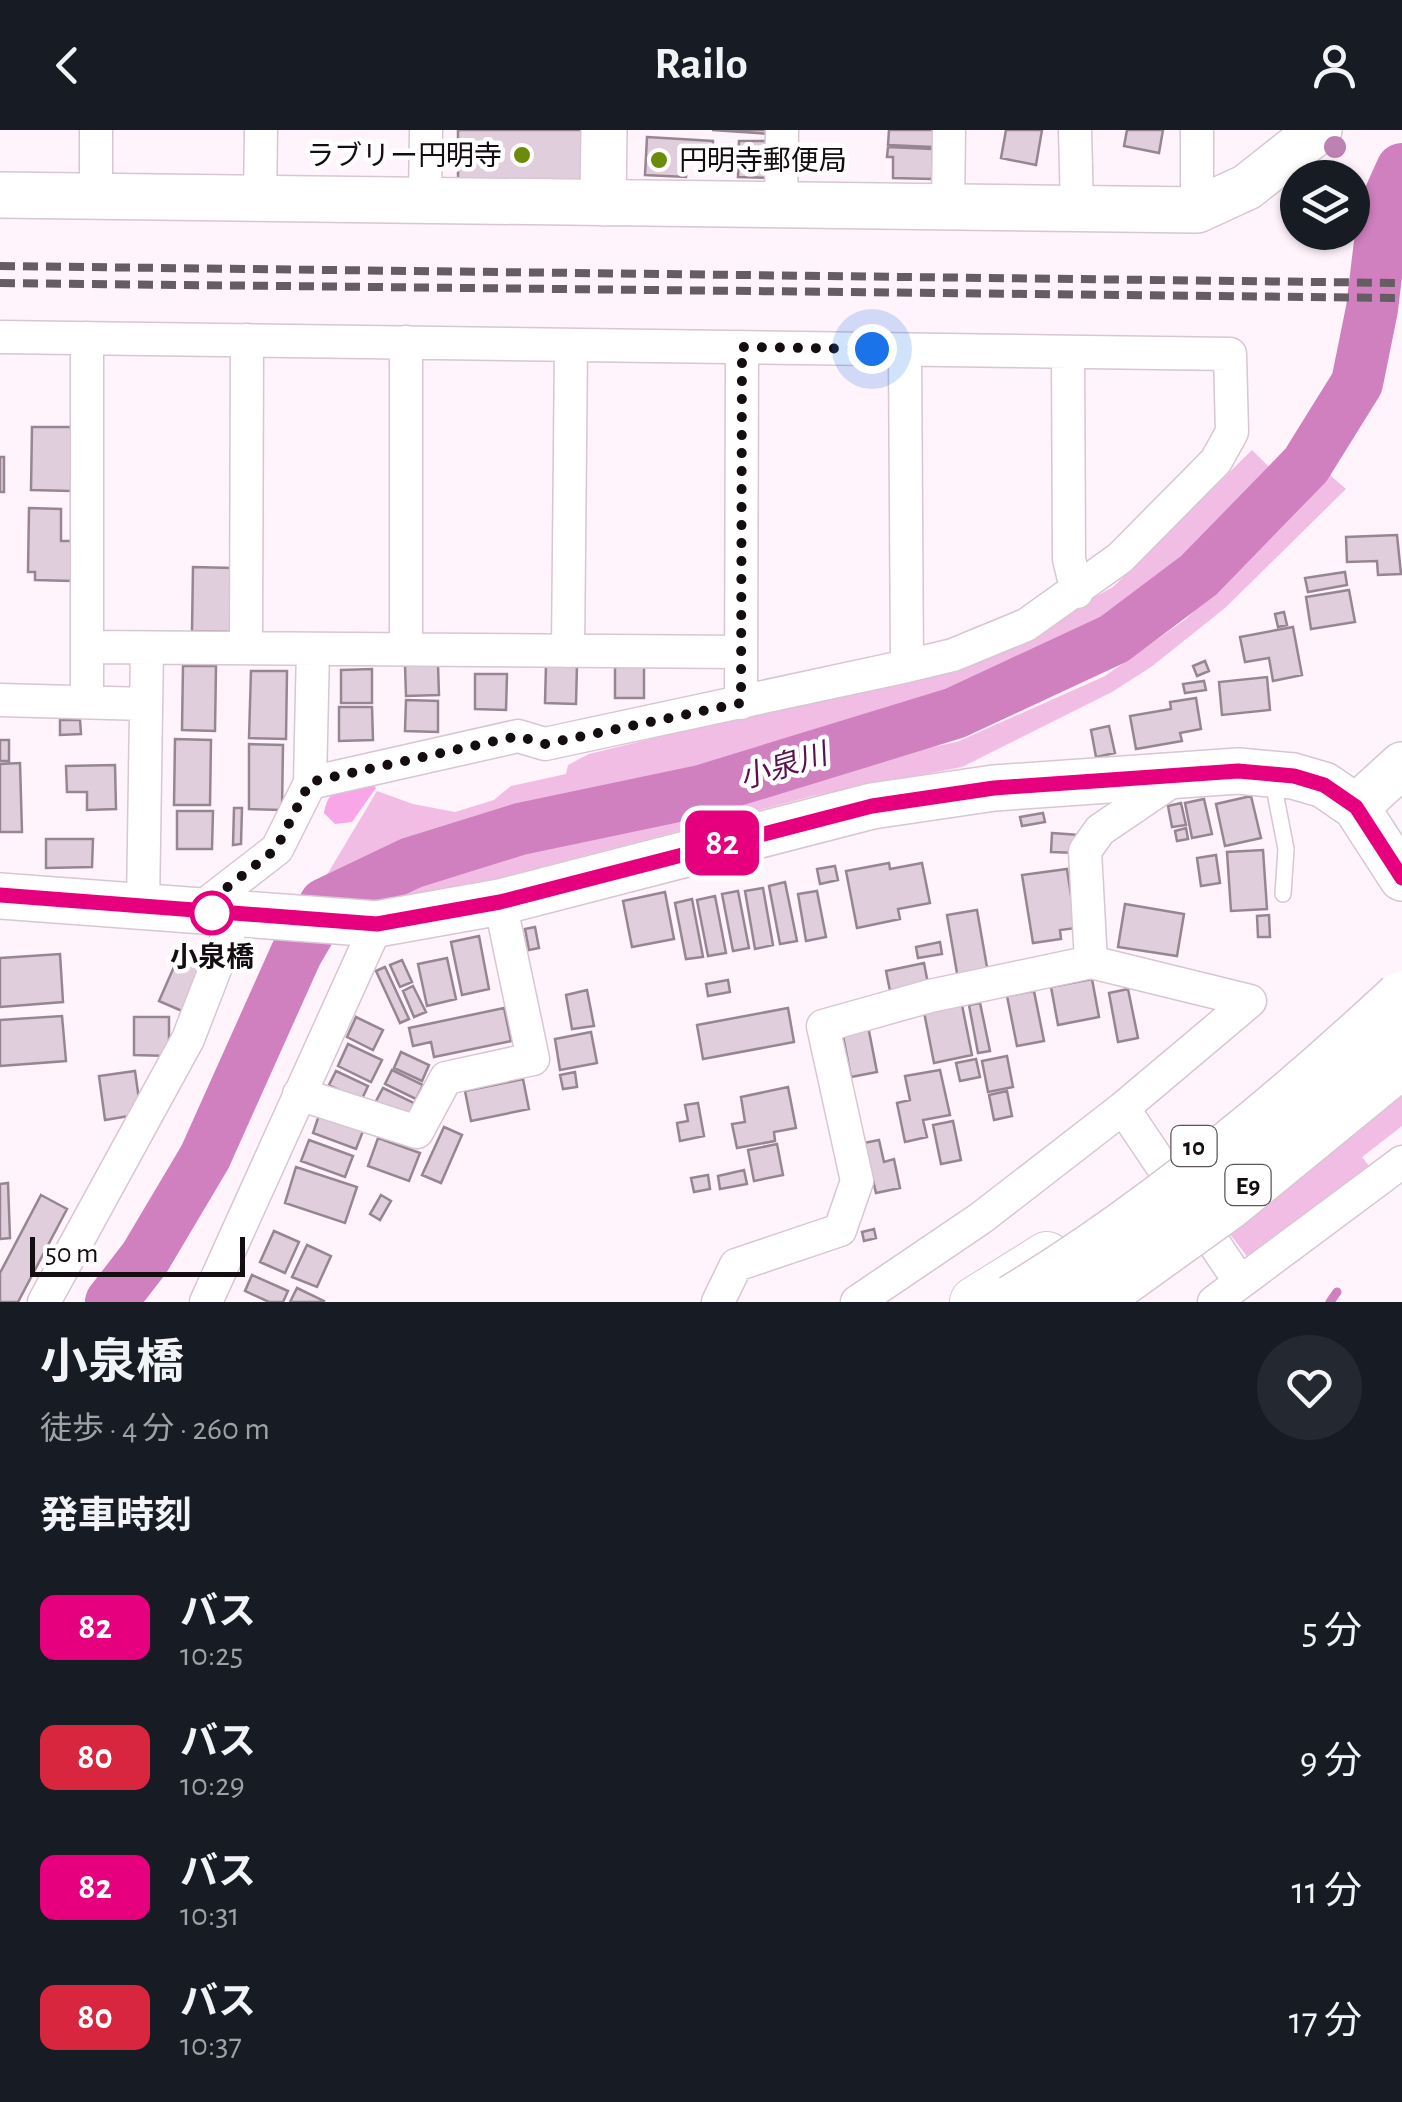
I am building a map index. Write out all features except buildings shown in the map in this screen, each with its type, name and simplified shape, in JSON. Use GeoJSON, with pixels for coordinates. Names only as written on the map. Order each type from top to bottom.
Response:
{"type":"FeatureCollection","features":[{"type":"Feature","properties":{"kind":"highway"},"geometry":{"type":"LineString","coordinates":[[1074,1288],[1402,954]]}},
{"type":"Feature","properties":{"kind":"highway","name":"E9"},"geometry":{"type":"LineString","coordinates":[[1074,1288],[1220,1154],[1402,998]]}},
{"type":"Feature","properties":{"kind":"highway","name":"E9"},"geometry":{"type":"LineString","coordinates":[[1014,1302],[1074,1288],[1226,1203],[1402,1059]]}},
{"type":"Feature","properties":{"kind":"main road","name":"10"},"geometry":{"type":"LineString","coordinates":[[975,1302],[1046,1258],[1240,1111],[1402,974]]}},
{"type":"Feature","properties":{"kind":"street"},"geometry":{"type":"LineString","coordinates":[[96,130],[96,196]]}},
{"type":"Feature","properties":{"kind":"street"},"geometry":{"type":"LineString","coordinates":[[260,198],[261,130]]}},
{"type":"Feature","properties":{"kind":"street"},"geometry":{"type":"LineString","coordinates":[[425,200],[426,130]]}},
{"type":"Feature","properties":{"kind":"street"},"geometry":{"type":"LineString","coordinates":[[603,202],[604,130]]}},
{"type":"Feature","properties":{"kind":"street"},"geometry":{"type":"LineString","coordinates":[[781,205],[782,130]]}},
{"type":"Feature","properties":{"kind":"street"},"geometry":{"type":"LineString","coordinates":[[948,207],[949,130]]}},
{"type":"Feature","properties":{"kind":"street"},"geometry":{"type":"LineString","coordinates":[[1075,130],[1076,209]]}},
{"type":"Feature","properties":{"kind":"street"},"geometry":{"type":"LineString","coordinates":[[1196,210],[1198,130]]}},
{"type":"Feature","properties":{"kind":"street"},"geometry":{"type":"LineString","coordinates":[[0,195],[1196,210],[1247,187],[1319,130]]}},
{"type":"Feature","properties":{"kind":"street"},"geometry":{"type":"LineString","coordinates":[[0,336],[1230,354],[1232,432],[1226,446],[1178,502],[1077,592],[1026,626],[953,654],[741,703],[545,744],[518,736],[310,782]]}},
{"type":"Feature","properties":{"kind":"street"},"geometry":{"type":"LineString","coordinates":[[87,338],[88,702]]}},
{"type":"Feature","properties":{"kind":"street"},"geometry":{"type":"LineString","coordinates":[[246,648],[247,340]]}},
{"type":"Feature","properties":{"kind":"street"},"geometry":{"type":"LineString","coordinates":[[406,342],[406,649]]}},
{"type":"Feature","properties":{"kind":"street"},"geometry":{"type":"LineString","coordinates":[[568,650],[570,345]]}},
{"type":"Feature","properties":{"kind":"street"},"geometry":{"type":"LineString","coordinates":[[741,703],[742,347]]}},
{"type":"Feature","properties":{"kind":"street"},"geometry":{"type":"LineString","coordinates":[[905,350],[907,666]]}},
{"type":"Feature","properties":{"kind":"street"},"geometry":{"type":"LineString","coordinates":[[1068,352],[1069,559],[1077,592]]}},
{"type":"Feature","properties":{"kind":"street"},"geometry":{"type":"LineString","coordinates":[[88,647],[741,652]]}},
{"type":"Feature","properties":{"kind":"street"},"geometry":{"type":"LineString","coordinates":[[143,904],[147,648]]}},
{"type":"Feature","properties":{"kind":"street"},"geometry":{"type":"LineString","coordinates":[[44,1302],[188,1039],[230,914],[276,849],[310,782],[313,649]]}},
{"type":"Feature","properties":{"kind":"street"},"geometry":{"type":"LineString","coordinates":[[0,700],[146,704]]}},
{"type":"Feature","properties":{"kind":"street"},"geometry":{"type":"LineString","coordinates":[[1356,807],[1402,765]]}},
{"type":"Feature","properties":{"kind":"street"},"geometry":{"type":"LineString","coordinates":[[0,896],[370,924],[500,902],[872,806],[994,788],[1182,774],[1271,773],[1324,785],[1356,807],[1402,878]]}},
{"type":"Feature","properties":{"kind":"street"},"geometry":{"type":"LineString","coordinates":[[1090,962],[1084,851],[1100,830],[1182,774]]}},
{"type":"Feature","properties":{"kind":"street"},"geometry":{"type":"LineString","coordinates":[[300,1094],[417,1132],[446,1078],[533,1059],[500,902]]}},
{"type":"Feature","properties":{"kind":"street"},"geometry":{"type":"LineString","coordinates":[[206,1302],[300,1094],[370,924]]}},
{"type":"Feature","properties":{"kind":"street"},"geometry":{"type":"LineString","coordinates":[[718,1302],[736,1265],[840,1230],[856,1182],[822,1026],[930,996],[1090,962],[1250,1001],[981,1218],[858,1302]]}},
{"type":"Feature","properties":{"kind":"street"},"geometry":{"type":"LineString","coordinates":[[1122,1108],[1240,1282]]}},
{"type":"Feature","properties":{"kind":"street"},"geometry":{"type":"LineString","coordinates":[[1214,1302],[1402,1162]]}},
{"type":"Feature","properties":{"kind":"lane"},"geometry":{"type":"LineString","coordinates":[[1271,773],[1286,849],[1283,894]]}},
{"type":"Feature","properties":{"kind":"shaded area"},"geometry":{"type":"Polygon","coordinates":[[[1252,450],[1277,475],[1271,491],[1225,539],[1160,595],[1081,645],[1039,666],[953,704],[856,736],[791,747],[420,838],[357,865],[329,885],[322,883],[377,791],[413,804],[455,812],[494,800],[511,786],[566,774],[568,765],[589,754],[953,665],[1035,630],[1113,587],[1252,450]]]}},
{"type":"Feature","properties":{"kind":"shaded area"},"geometry":{"type":"Polygon","coordinates":[[[1330,475],[1346,489],[1225,608],[1151,667],[1112,692],[962,767],[813,796],[446,892],[390,901],[392,882],[446,865],[785,777],[957,742],[1105,676],[1186,619],[1330,475]]]}},
{"type":"Feature","properties":{"kind":"shaded area"},"geometry":{"type":"Polygon","coordinates":[[[371,780],[376,788],[352,822],[335,824],[324,813],[334,791],[371,780]]]}},
{"type":"Feature","properties":{"kind":"shaded area"},"geometry":{"type":"Polygon","coordinates":[[[1402,1039],[1402,1126],[1362,1157],[1369,1166],[1250,1260],[1201,1197],[1402,1039]]]}},
{"type":"Feature","properties":{"kind":"waterway","name":"小泉川"},"geometry":{"type":"LineString","coordinates":[[111,1302],[145,1258],[205,1157],[296,954],[325,904],[411,863],[520,829],[701,791],[955,713],[1114,639],[1199,575],[1306,465],[1357,383],[1372,309],[1384,209],[1402,169]]}},
{"type":"Feature","properties":{"kind":"waterway"},"geometry":{"type":"LineString","coordinates":[[1330,1302],[1337,1292]]}},
{"type":"Feature","properties":{"kind":"railway"},"geometry":{"type":"LineString","coordinates":[[0,266],[1402,283]]}},
{"type":"Feature","properties":{"kind":"railway"},"geometry":{"type":"LineString","coordinates":[[0,283],[1402,298]]}},
{"type":"Feature","properties":{"kind":"bus line","name":"82"},"geometry":{"type":"LineString","coordinates":[[0,895],[377,924],[428,918],[500,902],[872,806],[994,788],[1238,771],[1294,776],[1324,785],[1356,807],[1402,878]]}},
{"type":"Feature","properties":{"kind":"place","name":"ラブリー円明寺"},"geometry":{"type":"Point","coordinates":[522,155]}},
{"type":"Feature","properties":{"kind":"place","name":"円明寺郵便局"},"geometry":{"type":"Point","coordinates":[659,160]}},
{"type":"Feature","properties":{"kind":"place","name":"小泉橋"},"geometry":{"type":"Point","coordinates":[212,913]}},
{"type":"Feature","properties":{"kind":"route"},"geometry":{"type":"LineString","coordinates":[[212,913],[197,911],[276,849],[310,782],[518,736],[545,744],[741,703],[742,347],[872,349]]}}]}
